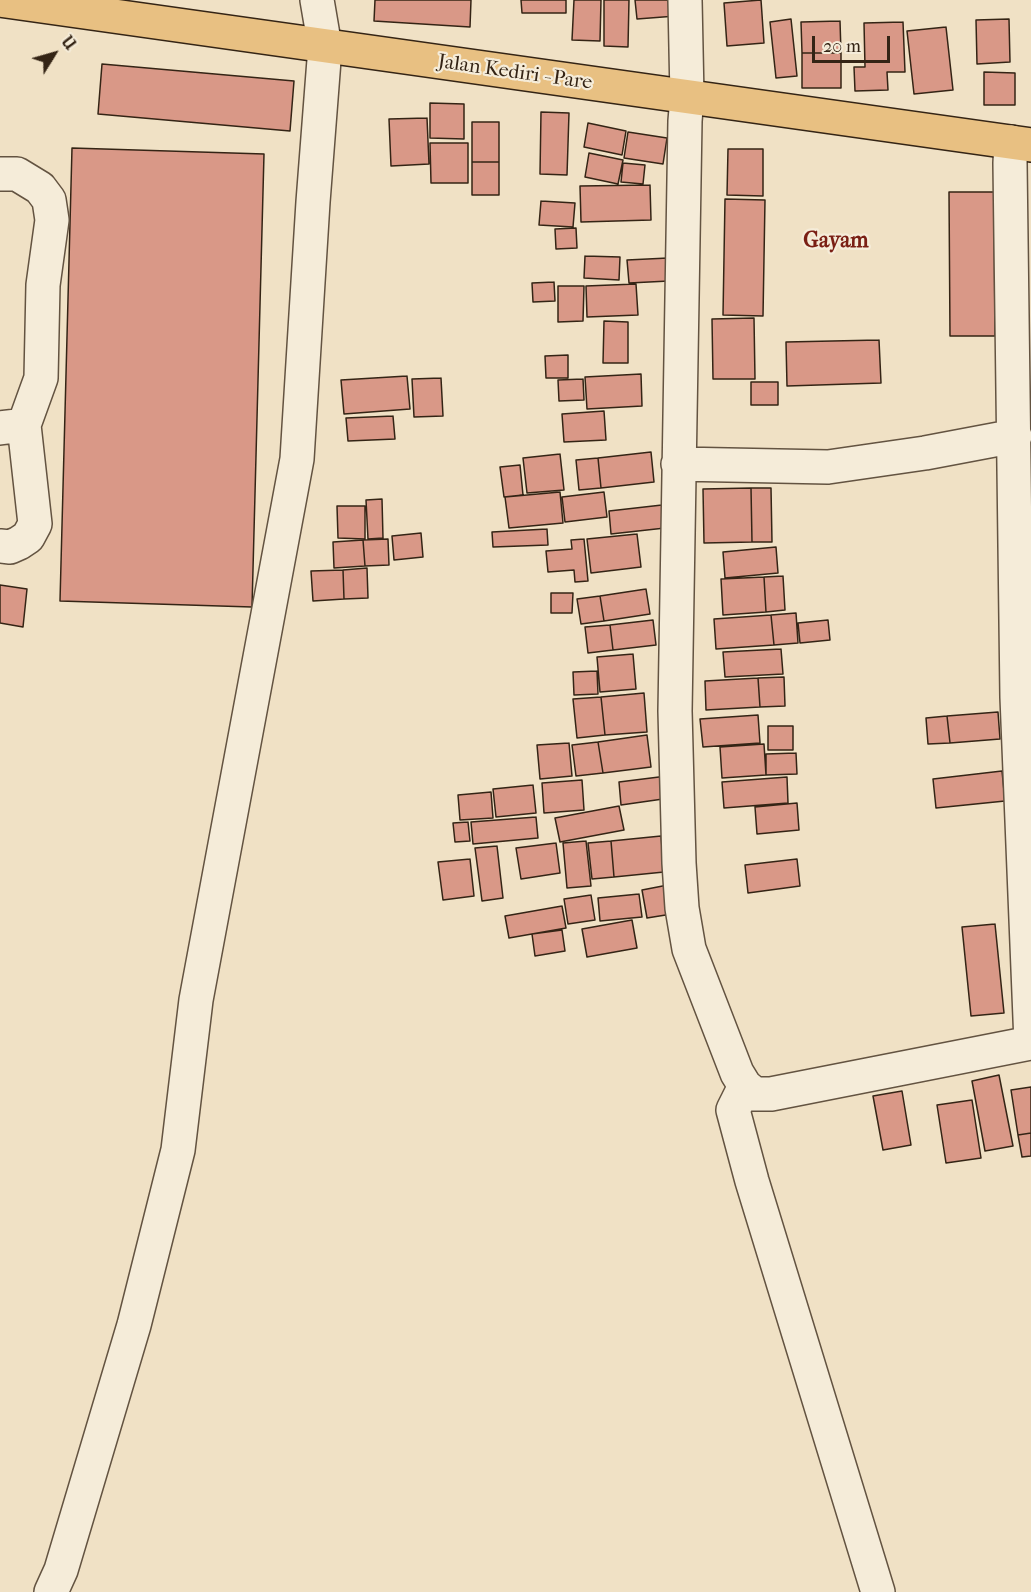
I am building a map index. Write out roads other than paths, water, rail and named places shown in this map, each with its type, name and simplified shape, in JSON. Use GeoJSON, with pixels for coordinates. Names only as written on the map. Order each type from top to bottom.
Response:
{"type":"FeatureCollection","features":[{"type":"Feature","properties":{"kind":"main road","name":"Jalan Kediri - Pare"},"geometry":{"type":"LineString","coordinates":[[0,0],[1021,143]]}},
{"type":"Feature","properties":{"kind":"street"},"geometry":{"type":"LineString","coordinates":[[51,1592],[61,1570],[134,1325],[178,1150],[196,1000],[297,459],[325,47],[316,0]]}},
{"type":"Feature","properties":{"kind":"street"},"geometry":{"type":"LineString","coordinates":[[685,0],[687,97],[678,464],[675,711],[682,908],[689,949],[744,1086],[755,1094],[771,1094],[1031,1043],[1017,697],[1010,163],[1021,143]]}},
{"type":"Feature","properties":{"kind":"street"},"geometry":{"type":"LineString","coordinates":[[0,174],[17,174],[40,188],[49,201],[52,220],[43,285],[40,378],[12,426],[35,524],[28,537],[19,543],[10,547],[0,546]]}},
{"type":"Feature","properties":{"kind":"street"},"geometry":{"type":"LineString","coordinates":[[678,464],[828,467],[925,453],[1014,436]]}},
{"type":"Feature","properties":{"kind":"street"},"geometry":{"type":"LineString","coordinates":[[744,1086],[733,1110],[752,1181],[878,1592]]}},
{"type":"Feature","properties":{"kind":"district","name":"Gayam"},"geometry":{"type":"Point","coordinates":[836,242]}}]}
